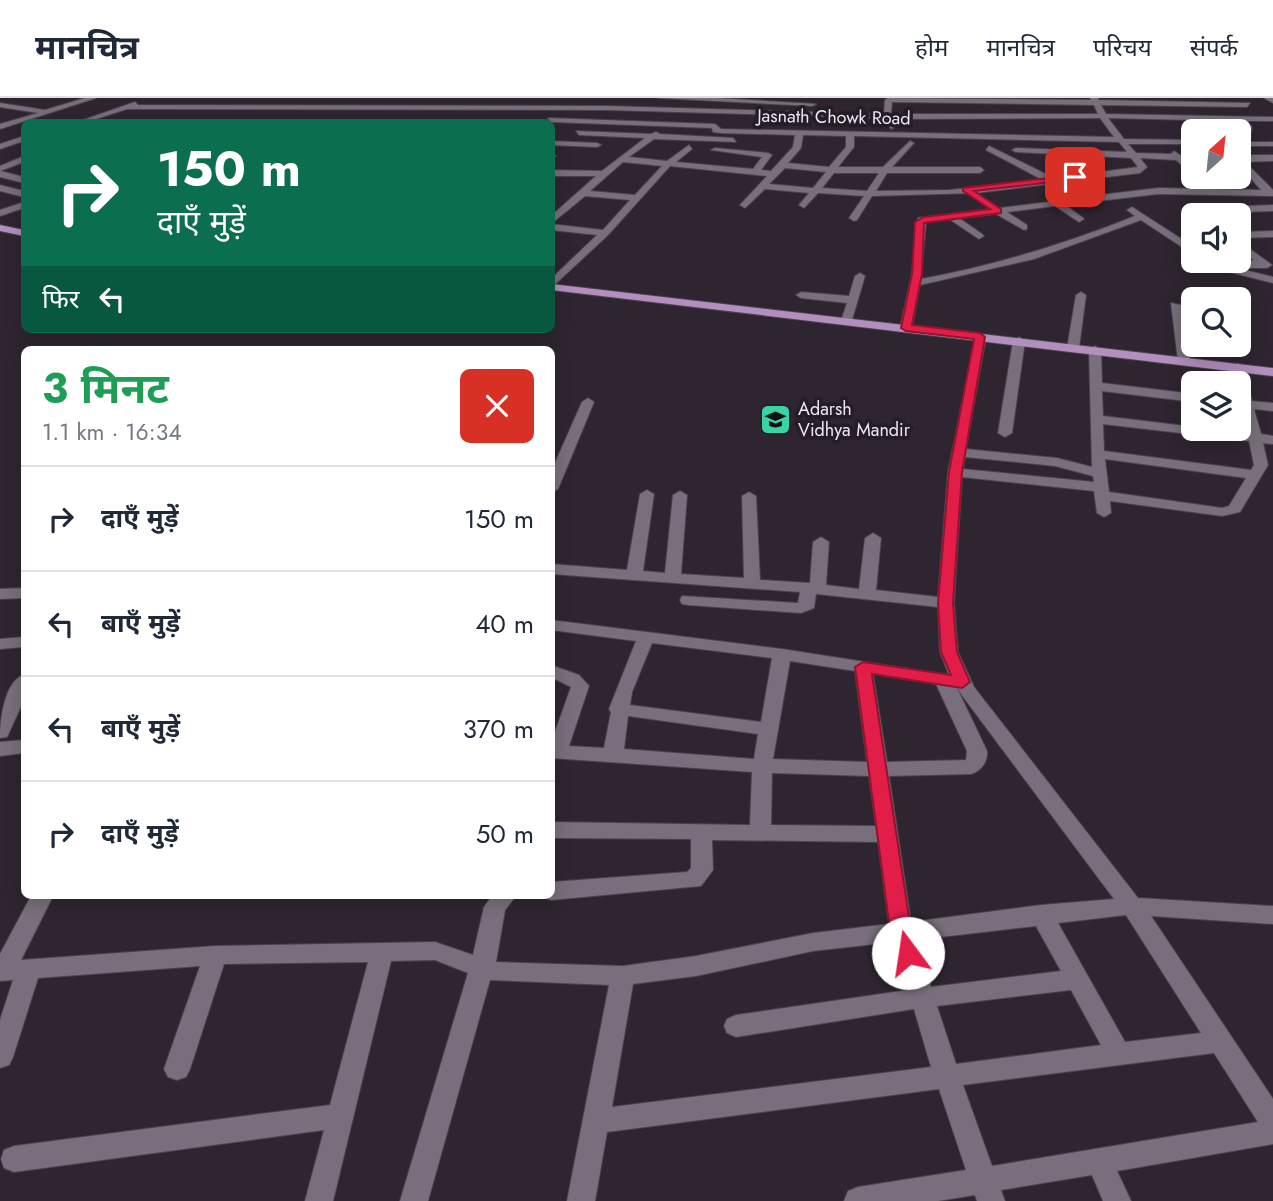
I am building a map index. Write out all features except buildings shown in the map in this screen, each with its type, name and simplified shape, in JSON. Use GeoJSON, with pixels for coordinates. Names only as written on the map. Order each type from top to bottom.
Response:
{"type":"FeatureCollection","features":[{"type":"Feature","properties":{"kind":"main road"},"geometry":{"type":"LineString","coordinates":[[1,229],[21,232]]}},
{"type":"Feature","properties":{"kind":"main road"},"geometry":{"type":"LineString","coordinates":[[555,286],[1273,372]]}},
{"type":"Feature","properties":{"kind":"street"},"geometry":{"type":"LineString","coordinates":[[0,103],[12,98]]}},
{"type":"Feature","properties":{"kind":"street"},"geometry":{"type":"LineString","coordinates":[[75,98],[89,99]]}},
{"type":"Feature","properties":{"kind":"street"},"geometry":{"type":"LineString","coordinates":[[88,119],[123,103],[152,98]]}},
{"type":"Feature","properties":{"kind":"street"},"geometry":{"type":"LineString","coordinates":[[197,108],[208,98]]}},
{"type":"Feature","properties":{"kind":"street"},"geometry":{"type":"LineString","coordinates":[[236,109],[244,98]]}},
{"type":"Feature","properties":{"kind":"street"},"geometry":{"type":"LineString","coordinates":[[275,109],[283,98]]}},
{"type":"Feature","properties":{"kind":"street"},"geometry":{"type":"LineString","coordinates":[[307,116],[321,98]]}},
{"type":"Feature","properties":{"kind":"street"},"geometry":{"type":"LineString","coordinates":[[349,109],[357,98]]}},
{"type":"Feature","properties":{"kind":"street"},"geometry":{"type":"LineString","coordinates":[[376,109],[384,98]]}},
{"type":"Feature","properties":{"kind":"street"},"geometry":{"type":"LineString","coordinates":[[662,98],[795,100],[817,104]]}},
{"type":"Feature","properties":{"kind":"street"},"geometry":{"type":"LineString","coordinates":[[555,217],[621,159],[655,136],[668,98]]}},
{"type":"Feature","properties":{"kind":"street"},"geometry":{"type":"LineString","coordinates":[[1238,98],[1271,121]]}},
{"type":"Feature","properties":{"kind":"street"},"geometry":{"type":"LineString","coordinates":[[1268,98],[1273,101]]}},
{"type":"Feature","properties":{"kind":"street"},"geometry":{"type":"LineString","coordinates":[[25,119],[89,99]]}},
{"type":"Feature","properties":{"kind":"street"},"geometry":{"type":"LineString","coordinates":[[410,112],[417,99],[458,99]]}},
{"type":"Feature","properties":{"kind":"street"},"geometry":{"type":"LineString","coordinates":[[501,113],[512,99]]}},
{"type":"Feature","properties":{"kind":"street"},"geometry":{"type":"LineString","coordinates":[[740,131],[747,99]]}},
{"type":"Feature","properties":{"kind":"street"},"geometry":{"type":"LineString","coordinates":[[892,132],[887,117],[889,100],[892,99],[986,99],[1065,108]]}},
{"type":"Feature","properties":{"kind":"street"},"geometry":{"type":"LineString","coordinates":[[943,133],[966,128],[944,99]]}},
{"type":"Feature","properties":{"kind":"street"},"geometry":{"type":"LineString","coordinates":[[986,99],[1003,115]]}},
{"type":"Feature","properties":{"kind":"street"},"geometry":{"type":"LineString","coordinates":[[745,205],[773,174],[785,165],[797,148],[792,115],[795,100]]}},
{"type":"Feature","properties":{"kind":"street"},"geometry":{"type":"LineString","coordinates":[[123,103],[167,108],[376,109],[501,113],[602,108],[887,117],[994,109],[1099,107],[1179,101],[1247,105]]}},
{"type":"Feature","properties":{"kind":"street"},"geometry":{"type":"LineString","coordinates":[[1179,101],[1195,119]]}},
{"type":"Feature","properties":{"kind":"street"},"geometry":{"type":"LineString","coordinates":[[0,103],[47,112]]}},
{"type":"Feature","properties":{"kind":"street"},"geometry":{"type":"LineString","coordinates":[[804,205],[831,170],[847,136],[840,116],[841,105]]}},
{"type":"Feature","properties":{"kind":"street"},"geometry":{"type":"LineString","coordinates":[[853,105],[1003,115],[1099,107],[1195,119]]}},
{"type":"Feature","properties":{"kind":"street","name":"Jasnath Chowk Road"},"geometry":{"type":"LineString","coordinates":[[555,120],[715,126],[718,130],[796,135],[847,136],[892,132],[943,133],[988,138],[1121,141],[1099,107]]}},
{"type":"Feature","properties":{"kind":"street"},"geometry":{"type":"LineString","coordinates":[[149,118],[167,108]]}},
{"type":"Feature","properties":{"kind":"street"},"geometry":{"type":"LineString","coordinates":[[598,121],[602,108]]}},
{"type":"Feature","properties":{"kind":"street"},"geometry":{"type":"LineString","coordinates":[[1065,108],[1079,140],[1090,155]]}},
{"type":"Feature","properties":{"kind":"street"},"geometry":{"type":"LineString","coordinates":[[501,113],[523,119]]}},
{"type":"Feature","properties":{"kind":"street"},"geometry":{"type":"LineString","coordinates":[[1140,114],[1178,163]]}},
{"type":"Feature","properties":{"kind":"street"},"geometry":{"type":"LineString","coordinates":[[1020,115],[1045,152],[1069,163]]}},
{"type":"Feature","properties":{"kind":"street"},"geometry":{"type":"LineString","coordinates":[[36,116],[55,119]]}},
{"type":"Feature","properties":{"kind":"street"},"geometry":{"type":"LineString","coordinates":[[1177,118],[1181,122]]}},
{"type":"Feature","properties":{"kind":"street"},"geometry":{"type":"LineString","coordinates":[[2,125],[21,120]]}},
{"type":"Feature","properties":{"kind":"street"},"geometry":{"type":"LineString","coordinates":[[984,121],[988,138]]}},
{"type":"Feature","properties":{"kind":"street"},"geometry":{"type":"LineString","coordinates":[[1251,130],[1271,121]]}},
{"type":"Feature","properties":{"kind":"street"},"geometry":{"type":"LineString","coordinates":[[555,152],[574,132],[655,136],[847,136],[961,146]]}},
{"type":"Feature","properties":{"kind":"street"},"geometry":{"type":"LineString","coordinates":[[1251,134],[1273,136]]}},
{"type":"Feature","properties":{"kind":"street"},"geometry":{"type":"LineString","coordinates":[[1251,136],[1273,145]]}},
{"type":"Feature","properties":{"kind":"street"},"geometry":{"type":"LineString","coordinates":[[0,149],[21,139]]}},
{"type":"Feature","properties":{"kind":"street"},"geometry":{"type":"LineString","coordinates":[[1177,201],[1138,169],[1136,157],[1122,141],[1181,142]]}},
{"type":"Feature","properties":{"kind":"street"},"geometry":{"type":"LineString","coordinates":[[555,143],[602,145]]}},
{"type":"Feature","properties":{"kind":"street"},"geometry":{"type":"LineString","coordinates":[[854,218],[884,171],[910,143]]}},
{"type":"Feature","properties":{"kind":"street"},"geometry":{"type":"LineString","coordinates":[[628,146],[689,147],[768,155],[755,172]]}},
{"type":"Feature","properties":{"kind":"street"},"geometry":{"type":"LineString","coordinates":[[555,282],[605,233],[668,164],[689,147]]}},
{"type":"Feature","properties":{"kind":"street"},"geometry":{"type":"LineString","coordinates":[[975,147],[1136,157],[1181,165]]}},
{"type":"Feature","properties":{"kind":"street"},"geometry":{"type":"LineString","coordinates":[[989,148],[1051,180]]}},
{"type":"Feature","properties":{"kind":"street"},"geometry":{"type":"LineString","coordinates":[[0,149],[21,156]]}},
{"type":"Feature","properties":{"kind":"street"},"geometry":{"type":"LineString","coordinates":[[1251,161],[1273,158]]}},
{"type":"Feature","properties":{"kind":"street"},"geometry":{"type":"LineString","coordinates":[[1,170],[21,159]]}},
{"type":"Feature","properties":{"kind":"street"},"geometry":{"type":"LineString","coordinates":[[621,159],[773,174]]}},
{"type":"Feature","properties":{"kind":"street"},"geometry":{"type":"LineString","coordinates":[[938,159],[998,211],[1024,227]]}},
{"type":"Feature","properties":{"kind":"street"},"geometry":{"type":"LineString","coordinates":[[965,160],[982,174],[991,187]]}},
{"type":"Feature","properties":{"kind":"street"},"geometry":{"type":"LineString","coordinates":[[555,175],[575,161]]}},
{"type":"Feature","properties":{"kind":"street"},"geometry":{"type":"LineString","coordinates":[[785,165],[831,170],[884,171],[964,180],[991,187],[1051,180],[1078,173],[1092,175],[1154,168]]}},
{"type":"Feature","properties":{"kind":"street"},"geometry":{"type":"LineString","coordinates":[[1,170],[21,179]]}},
{"type":"Feature","properties":{"kind":"street"},"geometry":{"type":"LineString","coordinates":[[1078,173],[1181,243]]}},
{"type":"Feature","properties":{"kind":"street"},"geometry":{"type":"LineString","coordinates":[[1251,173],[1270,193]]}},
{"type":"Feature","properties":{"kind":"street"},"geometry":{"type":"LineString","coordinates":[[14,177],[21,174]]}},
{"type":"Feature","properties":{"kind":"street"},"geometry":{"type":"LineString","coordinates":[[555,176],[605,174]]}},
{"type":"Feature","properties":{"kind":"street"},"geometry":{"type":"LineString","coordinates":[[762,186],[815,191],[923,194],[982,174]]}},
{"type":"Feature","properties":{"kind":"street"},"geometry":{"type":"LineString","coordinates":[[1001,178],[1013,184]]}},
{"type":"Feature","properties":{"kind":"street"},"geometry":{"type":"LineString","coordinates":[[923,194],[923,185],[951,182]]}},
{"type":"Feature","properties":{"kind":"street"},"geometry":{"type":"LineString","coordinates":[[0,188],[21,193]]}},
{"type":"Feature","properties":{"kind":"street"},"geometry":{"type":"LineString","coordinates":[[906,328],[915,283],[920,218],[1166,191],[1270,193]]}},
{"type":"Feature","properties":{"kind":"street"},"geometry":{"type":"LineString","coordinates":[[582,192],[638,198]]}},
{"type":"Feature","properties":{"kind":"street"},"geometry":{"type":"LineString","coordinates":[[1042,192],[1079,219]]}},
{"type":"Feature","properties":{"kind":"street"},"geometry":{"type":"LineString","coordinates":[[0,214],[21,206]]}},
{"type":"Feature","properties":{"kind":"street"},"geometry":{"type":"LineString","coordinates":[[555,208],[563,209]]}},
{"type":"Feature","properties":{"kind":"street"},"geometry":{"type":"LineString","coordinates":[[1251,215],[1272,216]]}},
{"type":"Feature","properties":{"kind":"street"},"geometry":{"type":"LineString","coordinates":[[950,216],[979,236]]}},
{"type":"Feature","properties":{"kind":"street"},"geometry":{"type":"LineString","coordinates":[[915,283],[989,269],[1091,238],[1141,217]]}},
{"type":"Feature","properties":{"kind":"street"},"geometry":{"type":"LineString","coordinates":[[555,227],[605,233]]}},
{"type":"Feature","properties":{"kind":"street"},"geometry":{"type":"LineString","coordinates":[[1251,235],[1273,234]]}},
{"type":"Feature","properties":{"kind":"street"},"geometry":{"type":"LineString","coordinates":[[1251,253],[1273,271]]}},
{"type":"Feature","properties":{"kind":"street"},"geometry":{"type":"LineString","coordinates":[[1251,263],[1264,263]]}},
{"type":"Feature","properties":{"kind":"street"},"geometry":{"type":"LineString","coordinates":[[1248,273],[1273,280]]}},
{"type":"Feature","properties":{"kind":"street"},"geometry":{"type":"LineString","coordinates":[[847,321],[860,275]]}},
{"type":"Feature","properties":{"kind":"street"},"geometry":{"type":"LineString","coordinates":[[801,295],[853,300]]}},
{"type":"Feature","properties":{"kind":"street"},"geometry":{"type":"LineString","coordinates":[[1073,348],[1081,295]]}},
{"type":"Feature","properties":{"kind":"street"},"geometry":{"type":"LineString","coordinates":[[1175,305],[1184,361]]}},
{"type":"Feature","properties":{"kind":"street"},"geometry":{"type":"LineString","coordinates":[[555,672],[573,679],[580,686],[555,751],[762,766],[964,769],[976,762],[977,751],[952,681],[946,603],[955,472],[980,337]]}},
{"type":"Feature","properties":{"kind":"street"},"geometry":{"type":"LineString","coordinates":[[1005,433],[1019,341]]}},
{"type":"Feature","properties":{"kind":"street"},"geometry":{"type":"LineString","coordinates":[[1095,350],[1096,419],[1104,513]]}},
{"type":"Feature","properties":{"kind":"street"},"geometry":{"type":"LineString","coordinates":[[1238,367],[1239,371]]}},
{"type":"Feature","properties":{"kind":"street"},"geometry":{"type":"LineString","coordinates":[[1096,386],[1181,396]]}},
{"type":"Feature","properties":{"kind":"street"},"geometry":{"type":"LineString","coordinates":[[555,478],[588,402]]}},
{"type":"Feature","properties":{"kind":"street"},"geometry":{"type":"LineString","coordinates":[[1251,404],[1273,407]]}},
{"type":"Feature","properties":{"kind":"street"},"geometry":{"type":"LineString","coordinates":[[1096,419],[1273,440]]}},
{"type":"Feature","properties":{"kind":"street"},"geometry":{"type":"LineString","coordinates":[[955,472],[1101,485],[1229,511],[1235,509],[1261,465],[1251,428]]}},
{"type":"Feature","properties":{"kind":"street"},"geometry":{"type":"LineString","coordinates":[[555,446],[568,447]]}},
{"type":"Feature","properties":{"kind":"street"},"geometry":{"type":"LineString","coordinates":[[958,452],[1057,462],[1075,469],[1101,485]]}},
{"type":"Feature","properties":{"kind":"street"},"geometry":{"type":"LineString","coordinates":[[1098,454],[1257,475]]}},
{"type":"Feature","properties":{"kind":"street"},"geometry":{"type":"LineString","coordinates":[[634,575],[646,494]]}},
{"type":"Feature","properties":{"kind":"street"},"geometry":{"type":"LineString","coordinates":[[673,577],[680,495]]}},
{"type":"Feature","properties":{"kind":"street"},"geometry":{"type":"LineString","coordinates":[[749,496],[752,583]]}},
{"type":"Feature","properties":{"kind":"street"},"geometry":{"type":"LineString","coordinates":[[867,594],[873,538]]}},
{"type":"Feature","properties":{"kind":"street"},"geometry":{"type":"LineString","coordinates":[[688,600],[801,608],[808,604],[813,588],[821,542]]}},
{"type":"Feature","properties":{"kind":"street"},"geometry":{"type":"LineString","coordinates":[[555,569],[813,588],[946,603]]}},
{"type":"Feature","properties":{"kind":"street"},"geometry":{"type":"LineString","coordinates":[[0,594],[21,593]]}},
{"type":"Feature","properties":{"kind":"street"},"geometry":{"type":"LineString","coordinates":[[555,626],[782,654],[952,681],[1132,906],[1273,1122]]}},
{"type":"Feature","properties":{"kind":"street"},"geometry":{"type":"LineString","coordinates":[[612,755],[618,709],[646,637]]}},
{"type":"Feature","properties":{"kind":"street"},"geometry":{"type":"LineString","coordinates":[[0,644],[21,642]]}},
{"type":"Feature","properties":{"kind":"street"},"geometry":{"type":"LineString","coordinates":[[760,832],[762,766],[782,654]]}},
{"type":"Feature","properties":{"kind":"street"},"geometry":{"type":"LineString","coordinates":[[863,667],[901,930],[947,1076],[987,1190]]}},
{"type":"Feature","properties":{"kind":"street"},"geometry":{"type":"LineString","coordinates":[[0,691],[21,686]]}},
{"type":"Feature","properties":{"kind":"street"},"geometry":{"type":"LineString","coordinates":[[0,732],[21,690]]}},
{"type":"Feature","properties":{"kind":"street"},"geometry":{"type":"LineString","coordinates":[[618,709],[769,729]]}},
{"type":"Feature","properties":{"kind":"street"},"geometry":{"type":"LineString","coordinates":[[0,749],[21,747]]}},
{"type":"Feature","properties":{"kind":"street"},"geometry":{"type":"LineString","coordinates":[[555,830],[887,834]]}},
{"type":"Feature","properties":{"kind":"street"},"geometry":{"type":"LineString","coordinates":[[555,891],[693,880],[702,870],[701,831]]}},
{"type":"Feature","properties":{"kind":"street"},"geometry":{"type":"LineString","coordinates":[[1,971],[40,899]]}},
{"type":"Feature","properties":{"kind":"street"},"geometry":{"type":"LineString","coordinates":[[414,1201],[481,970],[495,907],[502,899]]}},
{"type":"Feature","properties":{"kind":"street"},"geometry":{"type":"LineString","coordinates":[[1,971],[215,955],[435,951],[447,953],[481,970],[513,974],[623,976],[696,966],[813,942],[1041,914],[1132,906],[1273,915]]}},
{"type":"Feature","properties":{"kind":"street"},"geometry":{"type":"LineString","coordinates":[[1041,914],[1119,1055]]}},
{"type":"Feature","properties":{"kind":"street"},"geometry":{"type":"LineString","coordinates":[[319,1201],[382,952]]}},
{"type":"Feature","properties":{"kind":"street"},"geometry":{"type":"LineString","coordinates":[[177,1069],[215,955]]}},
{"type":"Feature","properties":{"kind":"street"},"geometry":{"type":"LineString","coordinates":[[0,1057],[29,968]]}},
{"type":"Feature","properties":{"kind":"street"},"geometry":{"type":"LineString","coordinates":[[581,1201],[623,976]]}},
{"type":"Feature","properties":{"kind":"street"},"geometry":{"type":"LineString","coordinates":[[736,1026],[922,998],[1077,979]]}},
{"type":"Feature","properties":{"kind":"street"},"geometry":{"type":"LineString","coordinates":[[596,1121],[1221,1041]]}},
{"type":"Feature","properties":{"kind":"street"},"geometry":{"type":"LineString","coordinates":[[14,1159],[341,1116]]}},
{"type":"Feature","properties":{"kind":"street"},"geometry":{"type":"LineString","coordinates":[[863,1201],[987,1190],[1099,1160],[1273,1132]]}},
{"type":"Feature","properties":{"kind":"street"},"geometry":{"type":"LineString","coordinates":[[1099,1160],[1118,1201]]}},
{"type":"Feature","properties":{"kind":"place","name":"Adarsh Vidhya Mandir"},"geometry":{"type":"Point","coordinates":[775,419]}},
{"type":"Feature","properties":{"kind":"route"},"geometry":{"type":"LineString","coordinates":[[908,953],[901,930],[863,667],[962,682],[949,652],[946,603],[955,472],[980,337],[906,328],[917,274],[919,222],[924,219],[998,211],[966,190],[1075,177]]}}]}
